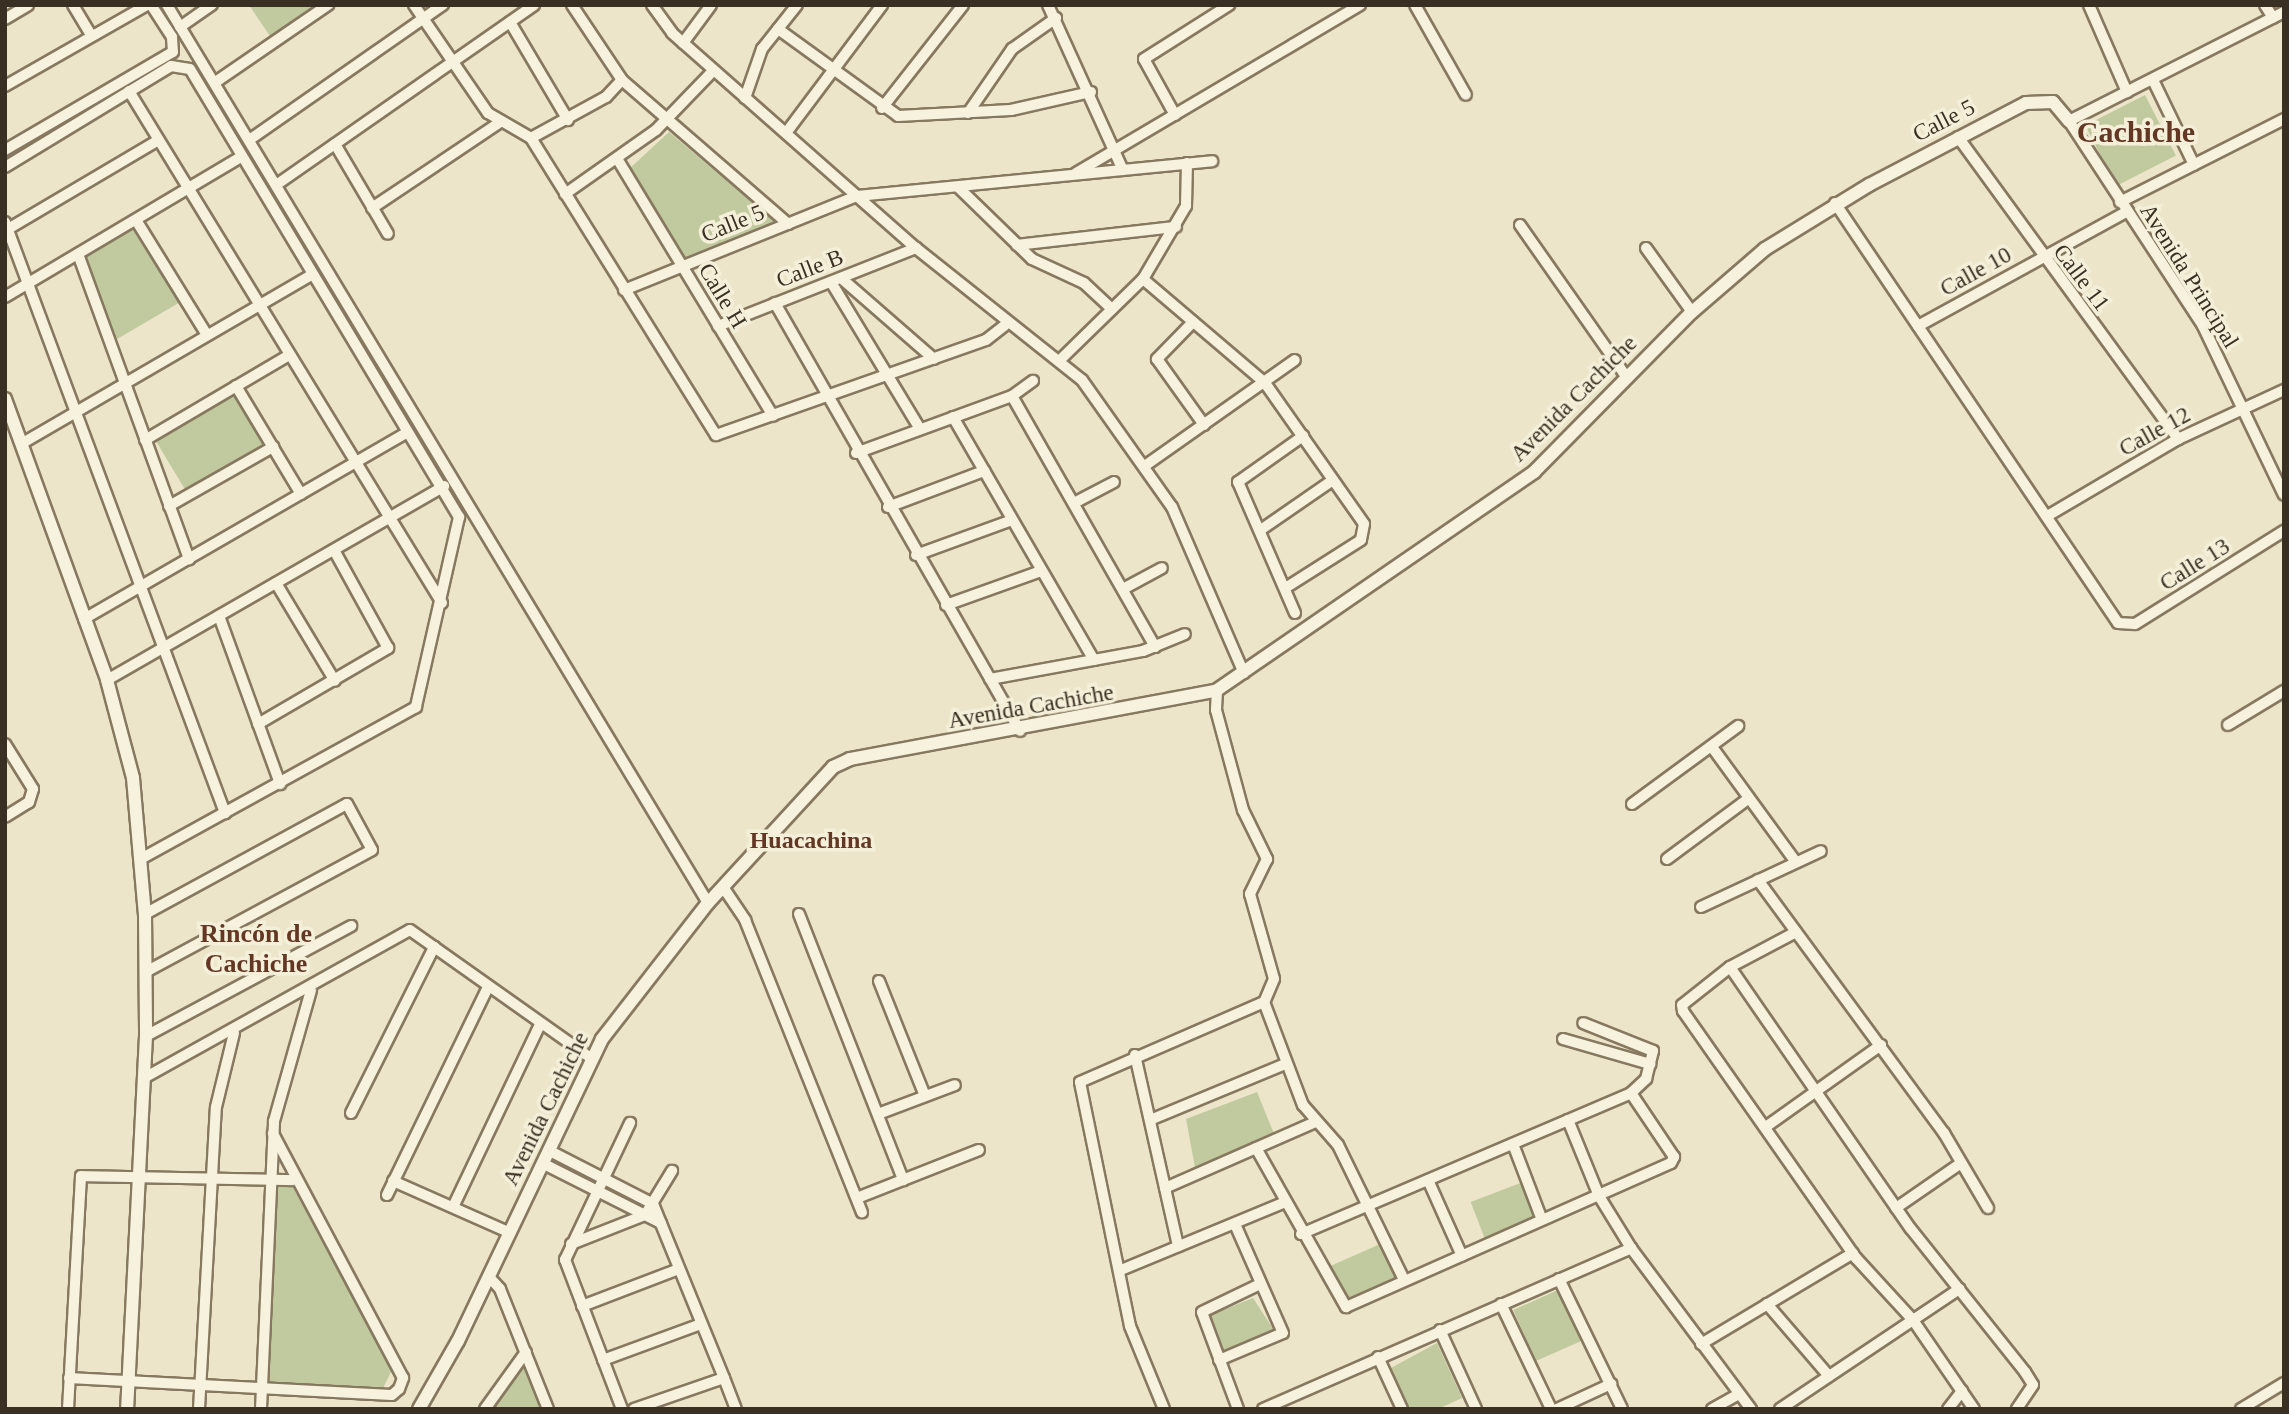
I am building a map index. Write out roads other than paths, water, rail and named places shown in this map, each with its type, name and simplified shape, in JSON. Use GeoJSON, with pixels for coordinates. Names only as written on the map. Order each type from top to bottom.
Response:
{"type":"FeatureCollection","features":[{"type":"Feature","properties":{"kind":"street"},"geometry":{"type":"LineString","coordinates":[[5,19],[28,5]]}},
{"type":"Feature","properties":{"kind":"street"},"geometry":{"type":"LineString","coordinates":[[73,5],[91,35]]}},
{"type":"Feature","properties":{"kind":"street"},"geometry":{"type":"LineString","coordinates":[[5,86],[91,35],[149,5],[172,37],[173,52],[5,150]]}},
{"type":"Feature","properties":{"kind":"street"},"geometry":{"type":"LineString","coordinates":[[167,5],[252,138],[708,903]]}},
{"type":"Feature","properties":{"kind":"street"},"geometry":{"type":"LineString","coordinates":[[180,27],[212,5]]}},
{"type":"Feature","properties":{"kind":"street"},"geometry":{"type":"LineString","coordinates":[[217,81],[328,5]]}},
{"type":"Feature","properties":{"kind":"street"},"geometry":{"type":"LineString","coordinates":[[414,5],[488,113],[531,138],[712,432],[773,416],[934,359],[986,340],[1005,325]]}},
{"type":"Feature","properties":{"kind":"street"},"geometry":{"type":"LineString","coordinates":[[252,138],[443,5]]}},
{"type":"Feature","properties":{"kind":"street"},"geometry":{"type":"LineString","coordinates":[[279,183],[534,5]]}},
{"type":"Feature","properties":{"kind":"street"},"geometry":{"type":"LineString","coordinates":[[572,5],[621,80],[669,118],[788,224]]}},
{"type":"Feature","properties":{"kind":"street"},"geometry":{"type":"LineString","coordinates":[[652,5],[683,43],[916,248],[1005,325],[1061,359],[1146,465],[1198,561],[1244,673]]}},
{"type":"Feature","properties":{"kind":"street"},"geometry":{"type":"LineString","coordinates":[[683,43],[712,5]]}},
{"type":"Feature","properties":{"kind":"street"},"geometry":{"type":"LineString","coordinates":[[745,98],[755,63],[797,5]]}},
{"type":"Feature","properties":{"kind":"street"},"geometry":{"type":"LineString","coordinates":[[786,133],[882,5]]}},
{"type":"Feature","properties":{"kind":"street"},"geometry":{"type":"LineString","coordinates":[[882,108],[963,5]]}},
{"type":"Feature","properties":{"kind":"street"},"geometry":{"type":"LineString","coordinates":[[1048,5],[1091,92],[1123,170]]}},
{"type":"Feature","properties":{"kind":"street"},"geometry":{"type":"LineString","coordinates":[[1175,115],[1144,59],[1229,5]]}},
{"type":"Feature","properties":{"kind":"street"},"geometry":{"type":"LineString","coordinates":[[1073,175],[1360,5]]}},
{"type":"Feature","properties":{"kind":"street"},"geometry":{"type":"LineString","coordinates":[[1415,5],[1466,96]]}},
{"type":"Feature","properties":{"kind":"street"},"geometry":{"type":"LineString","coordinates":[[2089,5],[2127,92]]}},
{"type":"Feature","properties":{"kind":"street"},"geometry":{"type":"LineString","coordinates":[[2265,5],[2273,18]]}},
{"type":"Feature","properties":{"kind":"street"},"geometry":{"type":"LineString","coordinates":[[2069,121],[2284,12]]}},
{"type":"Feature","properties":{"kind":"street"},"geometry":{"type":"LineString","coordinates":[[968,113],[1012,49],[1056,18]]}},
{"type":"Feature","properties":{"kind":"street"},"geometry":{"type":"LineString","coordinates":[[510,22],[568,120]]}},
{"type":"Feature","properties":{"kind":"street"},"geometry":{"type":"LineString","coordinates":[[778,29],[832,72],[882,108],[898,116],[968,113],[1091,92]]}},
{"type":"Feature","properties":{"kind":"street"},"geometry":{"type":"LineString","coordinates":[[5,167],[129,91],[181,63],[405,434],[444,486],[460,526],[416,707],[141,859]]}},
{"type":"Feature","properties":{"kind":"street"},"geometry":{"type":"LineString","coordinates":[[565,194],[618,160],[669,118],[714,70]]}},
{"type":"Feature","properties":{"kind":"street"},"geometry":{"type":"LineString","coordinates":[[531,138],[568,120],[621,80]]}},
{"type":"Feature","properties":{"kind":"street"},"geometry":{"type":"LineString","coordinates":[[2153,80],[2193,165]]}},
{"type":"Feature","properties":{"kind":"street"},"geometry":{"type":"LineString","coordinates":[[129,91],[286,357],[442,603]]}},
{"type":"Feature","properties":{"kind":"street","name":"Calle 5"},"geometry":{"type":"LineString","coordinates":[[1835,203],[1958,137],[2036,101],[2053,102],[2069,121]]}},
{"type":"Feature","properties":{"kind":"street"},"geometry":{"type":"LineString","coordinates":[[2120,202],[2284,119]]}},
{"type":"Feature","properties":{"kind":"street"},"geometry":{"type":"LineString","coordinates":[[372,208],[502,121]]}},
{"type":"Feature","properties":{"kind":"street","name":"Avenida Principal"},"geometry":{"type":"LineString","coordinates":[[2069,121],[2126,212],[2196,314],[2284,495]]}},
{"type":"Feature","properties":{"kind":"street","name":"Calle 11"},"geometry":{"type":"LineString","coordinates":[[1958,137],[2042,258],[2178,439]]}},
{"type":"Feature","properties":{"kind":"street"},"geometry":{"type":"LineString","coordinates":[[158,141],[7,225],[73,414],[225,813]]}},
{"type":"Feature","properties":{"kind":"street"},"geometry":{"type":"LineString","coordinates":[[335,144],[388,234]]}},
{"type":"Feature","properties":{"kind":"street"},"geometry":{"type":"LineString","coordinates":[[5,298],[239,158]]}},
{"type":"Feature","properties":{"kind":"street","name":"Calle H"},"geometry":{"type":"LineString","coordinates":[[618,160],[773,416]]}},
{"type":"Feature","properties":{"kind":"street","name":"Calle 5"},"geometry":{"type":"LineString","coordinates":[[624,290],[857,196],[1212,160]]}},
{"type":"Feature","properties":{"kind":"street"},"geometry":{"type":"LineString","coordinates":[[1061,359],[1143,279],[1176,227],[1189,191],[1187,163]]}},
{"type":"Feature","properties":{"kind":"street"},"geometry":{"type":"LineString","coordinates":[[958,187],[1032,259],[1084,283],[1112,309]]}},
{"type":"Feature","properties":{"kind":"street"},"geometry":{"type":"LineString","coordinates":[[1835,203],[2049,515]]}},
{"type":"Feature","properties":{"kind":"street","name":"Avenida Cachiche"},"geometry":{"type":"LineString","coordinates":[[419,1409],[489,1277],[508,1232],[544,1164],[591,1058],[708,903],[833,767],[850,759],[1020,731],[1217,690],[1534,472],[1692,312],[1765,249],[1835,203]]}},
{"type":"Feature","properties":{"kind":"street","name":"Calle 10"},"geometry":{"type":"LineString","coordinates":[[1917,326],[2126,212]]}},
{"type":"Feature","properties":{"kind":"street"},"geometry":{"type":"LineString","coordinates":[[136,220],[207,335]]}},
{"type":"Feature","properties":{"kind":"street"},"geometry":{"type":"LineString","coordinates":[[1520,225],[1627,378]]}},
{"type":"Feature","properties":{"kind":"street"},"geometry":{"type":"LineString","coordinates":[[1017,245],[1176,227]]}},
{"type":"Feature","properties":{"kind":"street","name":"Calle B"},"geometry":{"type":"LineString","coordinates":[[718,326],[916,248]]}},
{"type":"Feature","properties":{"kind":"street"},"geometry":{"type":"LineString","coordinates":[[1646,248],[1692,312]]}},
{"type":"Feature","properties":{"kind":"street"},"geometry":{"type":"LineString","coordinates":[[78,254],[188,559]]}},
{"type":"Feature","properties":{"kind":"street"},"geometry":{"type":"LineString","coordinates":[[21,444],[311,275]]}},
{"type":"Feature","properties":{"kind":"street"},"geometry":{"type":"LineString","coordinates":[[1143,279],[1265,383],[1334,480],[1365,531],[1287,587]]}},
{"type":"Feature","properties":{"kind":"street"},"geometry":{"type":"LineString","coordinates":[[836,280],[934,359]]}},
{"type":"Feature","properties":{"kind":"street"},"geometry":{"type":"LineString","coordinates":[[836,280],[920,429]]}},
{"type":"Feature","properties":{"kind":"street"},"geometry":{"type":"LineString","coordinates":[[775,303],[830,396],[856,453],[1020,731]]}},
{"type":"Feature","properties":{"kind":"street"},"geometry":{"type":"LineString","coordinates":[[1193,322],[1157,359],[1204,425]]}},
{"type":"Feature","properties":{"kind":"street"},"geometry":{"type":"LineString","coordinates":[[145,440],[286,357]]}},
{"type":"Feature","properties":{"kind":"street"},"geometry":{"type":"LineString","coordinates":[[1146,465],[1265,383],[1295,359]]}},
{"type":"Feature","properties":{"kind":"street"},"geometry":{"type":"LineString","coordinates":[[856,453],[1012,396],[1033,381]]}},
{"type":"Feature","properties":{"kind":"street"},"geometry":{"type":"LineString","coordinates":[[236,386],[301,494]]}},
{"type":"Feature","properties":{"kind":"street","name":"Calle 12"},"geometry":{"type":"LineString","coordinates":[[2049,515],[2178,439],[2284,390]]}},
{"type":"Feature","properties":{"kind":"street"},"geometry":{"type":"LineString","coordinates":[[1012,396],[1154,647]]}},
{"type":"Feature","properties":{"kind":"street"},"geometry":{"type":"LineString","coordinates":[[5,399],[107,680],[133,778],[145,914],[146,1036],[127,1409]]}},
{"type":"Feature","properties":{"kind":"street"},"geometry":{"type":"LineString","coordinates":[[953,417],[1094,660]]}},
{"type":"Feature","properties":{"kind":"street"},"geometry":{"type":"LineString","coordinates":[[84,619],[405,434]]}},
{"type":"Feature","properties":{"kind":"street"},"geometry":{"type":"LineString","coordinates":[[1295,613],[1262,529],[1238,482],[1303,436]]}},
{"type":"Feature","properties":{"kind":"street"},"geometry":{"type":"LineString","coordinates":[[169,506],[272,447]]}},
{"type":"Feature","properties":{"kind":"street"},"geometry":{"type":"LineString","coordinates":[[888,507],[984,471]]}},
{"type":"Feature","properties":{"kind":"street"},"geometry":{"type":"LineString","coordinates":[[1262,529],[1334,480]]}},
{"type":"Feature","properties":{"kind":"street"},"geometry":{"type":"LineString","coordinates":[[1074,503],[1114,482]]}},
{"type":"Feature","properties":{"kind":"street"},"geometry":{"type":"LineString","coordinates":[[107,680],[444,486]]}},
{"type":"Feature","properties":{"kind":"street","name":"Calle 13"},"geometry":{"type":"LineString","coordinates":[[2049,515],[2125,628],[2284,531]]}},
{"type":"Feature","properties":{"kind":"street"},"geometry":{"type":"LineString","coordinates":[[916,555],[1012,520]]}},
{"type":"Feature","properties":{"kind":"street"},"geometry":{"type":"LineString","coordinates":[[258,724],[388,648],[334,550]]}},
{"type":"Feature","properties":{"kind":"street"},"geometry":{"type":"LineString","coordinates":[[1123,589],[1162,568]]}},
{"type":"Feature","properties":{"kind":"street"},"geometry":{"type":"LineString","coordinates":[[946,605],[1041,570]]}},
{"type":"Feature","properties":{"kind":"street"},"geometry":{"type":"LineString","coordinates":[[276,583],[335,681]]}},
{"type":"Feature","properties":{"kind":"street"},"geometry":{"type":"LineString","coordinates":[[219,616],[280,784]]}},
{"type":"Feature","properties":{"kind":"street"},"geometry":{"type":"LineString","coordinates":[[990,679],[1154,647],[1185,634]]}},
{"type":"Feature","properties":{"kind":"street"},"geometry":{"type":"LineString","coordinates":[[1217,690],[1216,710],[1243,810],[1268,859],[1250,894],[1274,979],[1264,1002],[1285,1064],[1315,1122],[1338,1145],[1371,1205],[1404,1280]]}},
{"type":"Feature","properties":{"kind":"street"},"geometry":{"type":"LineString","coordinates":[[2228,725],[2284,691]]}},
{"type":"Feature","properties":{"kind":"street"},"geometry":{"type":"LineString","coordinates":[[1632,804],[1738,726]]}},
{"type":"Feature","properties":{"kind":"street"},"geometry":{"type":"LineString","coordinates":[[5,744],[33,796],[5,817]]}},
{"type":"Feature","properties":{"kind":"street"},"geometry":{"type":"LineString","coordinates":[[1712,747],[1796,862]]}},
{"type":"Feature","properties":{"kind":"street"},"geometry":{"type":"LineString","coordinates":[[1667,859],[1749,798]]}},
{"type":"Feature","properties":{"kind":"street"},"geometry":{"type":"LineString","coordinates":[[145,914],[347,804],[372,850],[145,972]]}},
{"type":"Feature","properties":{"kind":"street"},"geometry":{"type":"LineString","coordinates":[[1701,907],[1821,851]]}},
{"type":"Feature","properties":{"kind":"street"},"geometry":{"type":"LineString","coordinates":[[1758,880],[1881,1045],[1961,1163],[1988,1208]]}},
{"type":"Feature","properties":{"kind":"street"},"geometry":{"type":"LineString","coordinates":[[723,887],[745,920],[862,1212]]}},
{"type":"Feature","properties":{"kind":"street"},"geometry":{"type":"LineString","coordinates":[[799,914],[904,1180]]}},
{"type":"Feature","properties":{"kind":"street"},"geometry":{"type":"LineString","coordinates":[[146,1036],[351,926]]}},
{"type":"Feature","properties":{"kind":"street"},"geometry":{"type":"LineString","coordinates":[[144,1078],[312,990],[410,930],[540,1025],[591,1058]]}},
{"type":"Feature","properties":{"kind":"street"},"geometry":{"type":"LineString","coordinates":[[1796,932],[1730,967],[1682,1004],[1853,1252],[1913,1320],[1974,1409]]}},
{"type":"Feature","properties":{"kind":"street"},"geometry":{"type":"LineString","coordinates":[[351,1113],[434,947]]}},
{"type":"Feature","properties":{"kind":"street"},"geometry":{"type":"LineString","coordinates":[[1730,967],[1896,1208],[2033,1385],[2017,1409]]}},
{"type":"Feature","properties":{"kind":"street"},"geometry":{"type":"LineString","coordinates":[[879,982],[925,1096]]}},
{"type":"Feature","properties":{"kind":"street"},"geometry":{"type":"LineString","coordinates":[[387,1195],[488,987]]}},
{"type":"Feature","properties":{"kind":"street"},"geometry":{"type":"LineString","coordinates":[[261,1409],[273,1133],[312,990]]}},
{"type":"Feature","properties":{"kind":"street"},"geometry":{"type":"LineString","coordinates":[[1164,1409],[1130,1326],[1121,1270],[1080,1083],[1135,1055],[1264,1002]]}},
{"type":"Feature","properties":{"kind":"street"},"geometry":{"type":"LineString","coordinates":[[1301,1234],[1631,1093],[1650,1064],[1648,1045],[1583,1023]]}},
{"type":"Feature","properties":{"kind":"street"},"geometry":{"type":"LineString","coordinates":[[453,1207],[540,1025]]}},
{"type":"Feature","properties":{"kind":"street"},"geometry":{"type":"LineString","coordinates":[[199,1409],[216,1107],[233,1033]]}},
{"type":"Feature","properties":{"kind":"street"},"geometry":{"type":"LineString","coordinates":[[1563,1039],[1650,1064]]}},
{"type":"Feature","properties":{"kind":"street"},"geometry":{"type":"LineString","coordinates":[[1767,1126],[1881,1045]]}},
{"type":"Feature","properties":{"kind":"street"},"geometry":{"type":"LineString","coordinates":[[1135,1055],[1178,1246]]}},
{"type":"Feature","properties":{"kind":"street"},"geometry":{"type":"LineString","coordinates":[[1150,1120],[1285,1064]]}},
{"type":"Feature","properties":{"kind":"street"},"geometry":{"type":"LineString","coordinates":[[878,1114],[955,1085]]}},
{"type":"Feature","properties":{"kind":"street"},"geometry":{"type":"LineString","coordinates":[[1256,1148],[1283,1203],[1343,1307],[1599,1196],[1674,1160],[1631,1093]]}},
{"type":"Feature","properties":{"kind":"street"},"geometry":{"type":"LineString","coordinates":[[1568,1120],[1599,1196],[1631,1248],[1737,1395],[1751,1409]]}},
{"type":"Feature","properties":{"kind":"street"},"geometry":{"type":"LineString","coordinates":[[1165,1188],[1315,1122]]}},
{"type":"Feature","properties":{"kind":"street"},"geometry":{"type":"LineString","coordinates":[[622,1409],[565,1260],[630,1124]]}},
{"type":"Feature","properties":{"kind":"street"},"geometry":{"type":"LineString","coordinates":[[69,1378],[200,1387],[392,1395],[404,1378],[293,1180],[273,1133]]}},
{"type":"Feature","properties":{"kind":"street"},"geometry":{"type":"LineString","coordinates":[[1513,1144],[1542,1220]]}},
{"type":"Feature","properties":{"kind":"street"},"geometry":{"type":"LineString","coordinates":[[857,1198],[979,1150]]}},
{"type":"Feature","properties":{"kind":"street"},"geometry":{"type":"LineString","coordinates":[[550,1151],[653,1204],[736,1409]]}},
{"type":"Feature","properties":{"kind":"street"},"geometry":{"type":"LineString","coordinates":[[1896,1208],[1961,1163]]}},
{"type":"Feature","properties":{"kind":"street"},"geometry":{"type":"LineString","coordinates":[[544,1164],[661,1223]]}},
{"type":"Feature","properties":{"kind":"street"},"geometry":{"type":"LineString","coordinates":[[571,1244],[645,1215],[672,1171]]}},
{"type":"Feature","properties":{"kind":"street"},"geometry":{"type":"LineString","coordinates":[[68,1409],[78,1180],[87,1174],[139,1178],[293,1180]]}},
{"type":"Feature","properties":{"kind":"street"},"geometry":{"type":"LineString","coordinates":[[1428,1180],[1462,1256]]}},
{"type":"Feature","properties":{"kind":"street"},"geometry":{"type":"LineString","coordinates":[[393,1181],[508,1232]]}},
{"type":"Feature","properties":{"kind":"street"},"geometry":{"type":"LineString","coordinates":[[1121,1270],[1283,1203]]}},
{"type":"Feature","properties":{"kind":"street"},"geometry":{"type":"LineString","coordinates":[[1219,1360],[1283,1333],[1235,1224]]}},
{"type":"Feature","properties":{"kind":"street"},"geometry":{"type":"LineString","coordinates":[[1263,1409],[1631,1248]]}},
{"type":"Feature","properties":{"kind":"street"},"geometry":{"type":"LineString","coordinates":[[1701,1344],[1853,1252]]}},
{"type":"Feature","properties":{"kind":"street"},"geometry":{"type":"LineString","coordinates":[[582,1306],[679,1269]]}},
{"type":"Feature","properties":{"kind":"street"},"geometry":{"type":"LineString","coordinates":[[489,1277],[526,1352],[548,1409]]}},
{"type":"Feature","properties":{"kind":"street"},"geometry":{"type":"LineString","coordinates":[[1559,1279],[1622,1409]]}},
{"type":"Feature","properties":{"kind":"street"},"geometry":{"type":"LineString","coordinates":[[1238,1409],[1202,1312],[1260,1284]]}},
{"type":"Feature","properties":{"kind":"street"},"geometry":{"type":"LineString","coordinates":[[1780,1409],[1959,1289]]}},
{"type":"Feature","properties":{"kind":"street"},"geometry":{"type":"LineString","coordinates":[[1501,1304],[1551,1409]]}},
{"type":"Feature","properties":{"kind":"street"},"geometry":{"type":"LineString","coordinates":[[1767,1304],[1829,1376]]}},
{"type":"Feature","properties":{"kind":"street"},"geometry":{"type":"LineString","coordinates":[[603,1360],[701,1324]]}},
{"type":"Feature","properties":{"kind":"street"},"geometry":{"type":"LineString","coordinates":[[1440,1330],[1476,1409]]}},
{"type":"Feature","properties":{"kind":"street"},"geometry":{"type":"LineString","coordinates":[[485,1409],[526,1352]]}},
{"type":"Feature","properties":{"kind":"street"},"geometry":{"type":"LineString","coordinates":[[1378,1357],[1402,1409]]}},
{"type":"Feature","properties":{"kind":"street"},"geometry":{"type":"LineString","coordinates":[[634,1409],[724,1378]]}},
{"type":"Feature","properties":{"kind":"street"},"geometry":{"type":"LineString","coordinates":[[2241,1409],[2284,1383]]}},
{"type":"Feature","properties":{"kind":"street"},"geometry":{"type":"LineString","coordinates":[[1557,1409],[1611,1384]]}},
{"type":"Feature","properties":{"kind":"street"},"geometry":{"type":"LineString","coordinates":[[1948,1409],[1962,1391]]}},
{"type":"Feature","properties":{"kind":"street"},"geometry":{"type":"LineString","coordinates":[[1712,1409],[1737,1395]]}},
{"type":"Feature","properties":{"kind":"district","name":"Cachiche"},"geometry":{"type":"Point","coordinates":[2136,132]}},
{"type":"Feature","properties":{"kind":"district","name":"Huacachina"},"geometry":{"type":"Point","coordinates":[811,841]}},
{"type":"Feature","properties":{"kind":"district","name":"Rincón de Cachiche"},"geometry":{"type":"Point","coordinates":[256,948]}}]}
